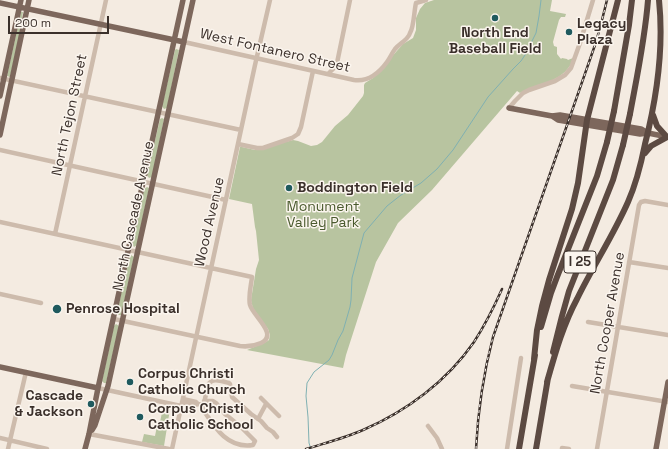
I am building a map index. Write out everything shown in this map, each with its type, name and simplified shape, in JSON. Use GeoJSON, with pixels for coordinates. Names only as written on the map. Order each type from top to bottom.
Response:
{"type":"FeatureCollection","features":[{"type":"Feature","properties":{"kind":"highway"},"geometry":{"type":"LineString","coordinates":[[534,359],[537,330],[544,296],[574,200],[587,122],[618,0]]}},
{"type":"Feature","properties":{"kind":"highway","name":"I 25"},"geometry":{"type":"LineString","coordinates":[[519,449],[534,359],[551,293],[597,176],[607,142],[614,111],[632,0]]}},
{"type":"Feature","properties":{"kind":"highway","name":"I 25"},"geometry":{"type":"LineString","coordinates":[[536,449],[555,342],[566,302],[613,180],[623,145],[642,53],[648,0]]}},
{"type":"Feature","properties":{"kind":"highway"},"geometry":{"type":"LineString","coordinates":[[547,382],[569,315],[623,212],[633,189],[648,133],[660,52],[661,31],[658,0]]}},
{"type":"Feature","properties":{"kind":"highway"},"geometry":{"type":"LineString","coordinates":[[641,161],[651,146],[668,137],[657,126],[652,111]]}},
{"type":"Feature","properties":{"kind":"main road"},"geometry":{"type":"LineString","coordinates":[[0,96],[2,78],[21,0]]}},
{"type":"Feature","properties":{"kind":"main road"},"geometry":{"type":"LineString","coordinates":[[0,135],[29,0]]}},
{"type":"Feature","properties":{"kind":"main road","name":"North Cascade Avenue"},"geometry":{"type":"LineString","coordinates":[[85,449],[90,434],[98,388],[183,0]]}},
{"type":"Feature","properties":{"kind":"main road","name":"North Cascade Avenue"},"geometry":{"type":"LineString","coordinates":[[90,434],[95,425],[107,390],[193,0]]}},
{"type":"Feature","properties":{"kind":"main road"},"geometry":{"type":"LineString","coordinates":[[0,3],[184,42]]}},
{"type":"Feature","properties":{"kind":"main road"},"geometry":{"type":"LineString","coordinates":[[509,108],[552,116],[558,120],[587,122],[640,134],[648,133],[668,137]]}},
{"type":"Feature","properties":{"kind":"main road"},"geometry":{"type":"LineString","coordinates":[[0,367],[98,388],[101,395],[98,417]]}},
{"type":"Feature","properties":{"kind":"main road"},"geometry":{"type":"LineString","coordinates":[[656,449],[666,402],[668,382]]}},
{"type":"Feature","properties":{"kind":"street","name":"North Tejon Street"},"geometry":{"type":"LineString","coordinates":[[55,234],[106,0]]}},
{"type":"Feature","properties":{"kind":"street","name":"Wood Avenue"},"geometry":{"type":"LineString","coordinates":[[171,449],[270,0]]}},
{"type":"Feature","properties":{"kind":"street"},"geometry":{"type":"LineString","coordinates":[[328,74],[334,69],[337,63],[350,0]]}},
{"type":"Feature","properties":{"kind":"street"},"geometry":{"type":"LineString","coordinates":[[416,2],[426,0]]}},
{"type":"Feature","properties":{"kind":"street"},"geometry":{"type":"LineString","coordinates":[[509,108],[523,93],[555,81],[565,75],[571,68],[593,0]]}},
{"type":"Feature","properties":{"kind":"street","name":"West Fontanero Street"},"geometry":{"type":"LineString","coordinates":[[184,42],[354,80],[362,80],[369,78],[380,70],[394,50],[409,37],[412,30],[416,2]]}},
{"type":"Feature","properties":{"kind":"street"},"geometry":{"type":"LineString","coordinates":[[238,144],[260,148],[288,140],[298,134],[301,127],[312,71]]}},
{"type":"Feature","properties":{"kind":"street"},"geometry":{"type":"LineString","coordinates":[[2,78],[241,130]]}},
{"type":"Feature","properties":{"kind":"street"},"geometry":{"type":"LineString","coordinates":[[0,150],[226,200]]}},
{"type":"Feature","properties":{"kind":"street","name":"North Cooper Avenue"},"geometry":{"type":"LineString","coordinates":[[598,449],[639,205],[641,202],[645,201],[668,205]]}},
{"type":"Feature","properties":{"kind":"street"},"geometry":{"type":"LineString","coordinates":[[0,222],[252,277],[249,297],[250,305],[253,312],[266,330],[268,336],[266,340],[261,343],[245,347],[114,319]]}},
{"type":"Feature","properties":{"kind":"street"},"geometry":{"type":"LineString","coordinates":[[630,262],[668,268]]}},
{"type":"Feature","properties":{"kind":"street"},"geometry":{"type":"LineString","coordinates":[[0,294],[41,303]]}},
{"type":"Feature","properties":{"kind":"street"},"geometry":{"type":"LineString","coordinates":[[588,322],[668,335]]}},
{"type":"Feature","properties":{"kind":"street"},"geometry":{"type":"LineString","coordinates":[[507,449],[521,358]]}},
{"type":"Feature","properties":{"kind":"street"},"geometry":{"type":"LineString","coordinates":[[8,449],[26,372]]}},
{"type":"Feature","properties":{"kind":"street"},"geometry":{"type":"LineString","coordinates":[[98,388],[182,402],[196,402],[202,404],[213,401],[255,441],[254,444],[245,448],[239,449],[230,446],[222,440],[204,411],[202,404],[210,381],[214,380],[229,383],[232,397],[277,437]]}},
{"type":"Feature","properties":{"kind":"street"},"geometry":{"type":"LineString","coordinates":[[572,386],[666,402]]}},
{"type":"Feature","properties":{"kind":"street"},"geometry":{"type":"LineString","coordinates":[[261,398],[279,416]]}},
{"type":"Feature","properties":{"kind":"street"},"geometry":{"type":"LineString","coordinates":[[258,419],[266,404]]}},
{"type":"Feature","properties":{"kind":"street"},"geometry":{"type":"LineString","coordinates":[[428,426],[437,438],[442,449]]}},
{"type":"Feature","properties":{"kind":"street"},"geometry":{"type":"LineString","coordinates":[[90,434],[171,449]]}},
{"type":"Feature","properties":{"kind":"street"},"geometry":{"type":"LineString","coordinates":[[0,438],[47,449]]}},
{"type":"Feature","properties":{"kind":"street"},"geometry":{"type":"LineString","coordinates":[[562,448],[569,449]]}},
{"type":"Feature","properties":{"kind":"green space","name":"Monument Valley Park"},"geometry":{"type":"Polygon","coordinates":[[[434,0],[552,0],[550,11],[566,14],[565,17],[561,17],[559,20],[553,42],[554,46],[557,47],[557,54],[561,59],[568,60],[573,58],[571,64],[565,72],[553,80],[520,93],[517,91],[432,190],[398,223],[376,262],[343,368],[247,350],[266,342],[269,340],[270,335],[268,329],[253,309],[251,300],[259,260],[252,204],[229,199],[240,147],[255,150],[293,140],[311,146],[322,142],[335,126],[348,115],[363,96],[365,83],[373,78],[403,44],[413,38],[416,30],[416,18],[420,9],[425,3],[434,0]]]}},
{"type":"Feature","properties":{"kind":"green space"},"geometry":{"type":"Polygon","coordinates":[[[21,12],[23,12],[20,33],[10,77],[7,76],[21,12]]]}},
{"type":"Feature","properties":{"kind":"green space"},"geometry":{"type":"Polygon","coordinates":[[[176,49],[179,50],[167,108],[164,109],[162,106],[176,49]]]}},
{"type":"Feature","properties":{"kind":"green space"},"geometry":{"type":"Polygon","coordinates":[[[160,119],[164,119],[152,177],[149,178],[147,175],[160,119]]]}},
{"type":"Feature","properties":{"kind":"green space"},"geometry":{"type":"Polygon","coordinates":[[[147,187],[149,188],[137,245],[134,247],[132,244],[144,189],[147,187]]]}},
{"type":"Feature","properties":{"kind":"green space"},"geometry":{"type":"Polygon","coordinates":[[[131,255],[134,257],[121,315],[119,315],[117,313],[129,258],[131,255]]]}},
{"type":"Feature","properties":{"kind":"green space"},"geometry":{"type":"Polygon","coordinates":[[[116,324],[119,326],[106,383],[104,383],[102,381],[114,326],[116,324]]]}},
{"type":"Feature","properties":{"kind":"green space"},"geometry":{"type":"Polygon","coordinates":[[[163,408],[170,409],[164,446],[142,442],[144,434],[155,436],[158,421],[160,422],[163,408]]]}},
{"type":"Feature","properties":{"kind":"waterway"},"geometry":{"type":"LineString","coordinates":[[311,449],[309,443],[306,396],[307,383],[314,372],[329,360],[343,331],[350,307],[352,278],[364,233],[387,206],[401,195],[421,183],[437,169],[453,150],[488,97],[521,61],[536,33],[541,0]]}},
{"type":"Feature","properties":{"kind":"railway"},"geometry":{"type":"LineString","coordinates":[[476,449],[478,420],[486,365],[493,337],[595,45],[607,0]]}},
{"type":"Feature","properties":{"kind":"railway"},"geometry":{"type":"LineString","coordinates":[[306,449],[363,430],[395,414],[425,394],[451,370],[474,342],[502,289]]}},
{"type":"Feature","properties":{"kind":"place","name":"North End Baseball Field"},"geometry":{"type":"Point","coordinates":[495,18]}},
{"type":"Feature","properties":{"kind":"place","name":"Legacy Plaza"},"geometry":{"type":"Point","coordinates":[569,32]}},
{"type":"Feature","properties":{"kind":"place","name":"Boddington Field"},"geometry":{"type":"Point","coordinates":[289,188]}},
{"type":"Feature","properties":{"kind":"place","name":"Penrose Hospital"},"geometry":{"type":"Point","coordinates":[57,309]}},
{"type":"Feature","properties":{"kind":"place","name":"Corpus Christi Catholic Church"},"geometry":{"type":"Point","coordinates":[130,382]}},
{"type":"Feature","properties":{"kind":"place","name":"Cascade & Jackson"},"geometry":{"type":"Point","coordinates":[91,404]}},
{"type":"Feature","properties":{"kind":"place","name":"Corpus Christi Catholic School"},"geometry":{"type":"Point","coordinates":[140,417]}}]}
